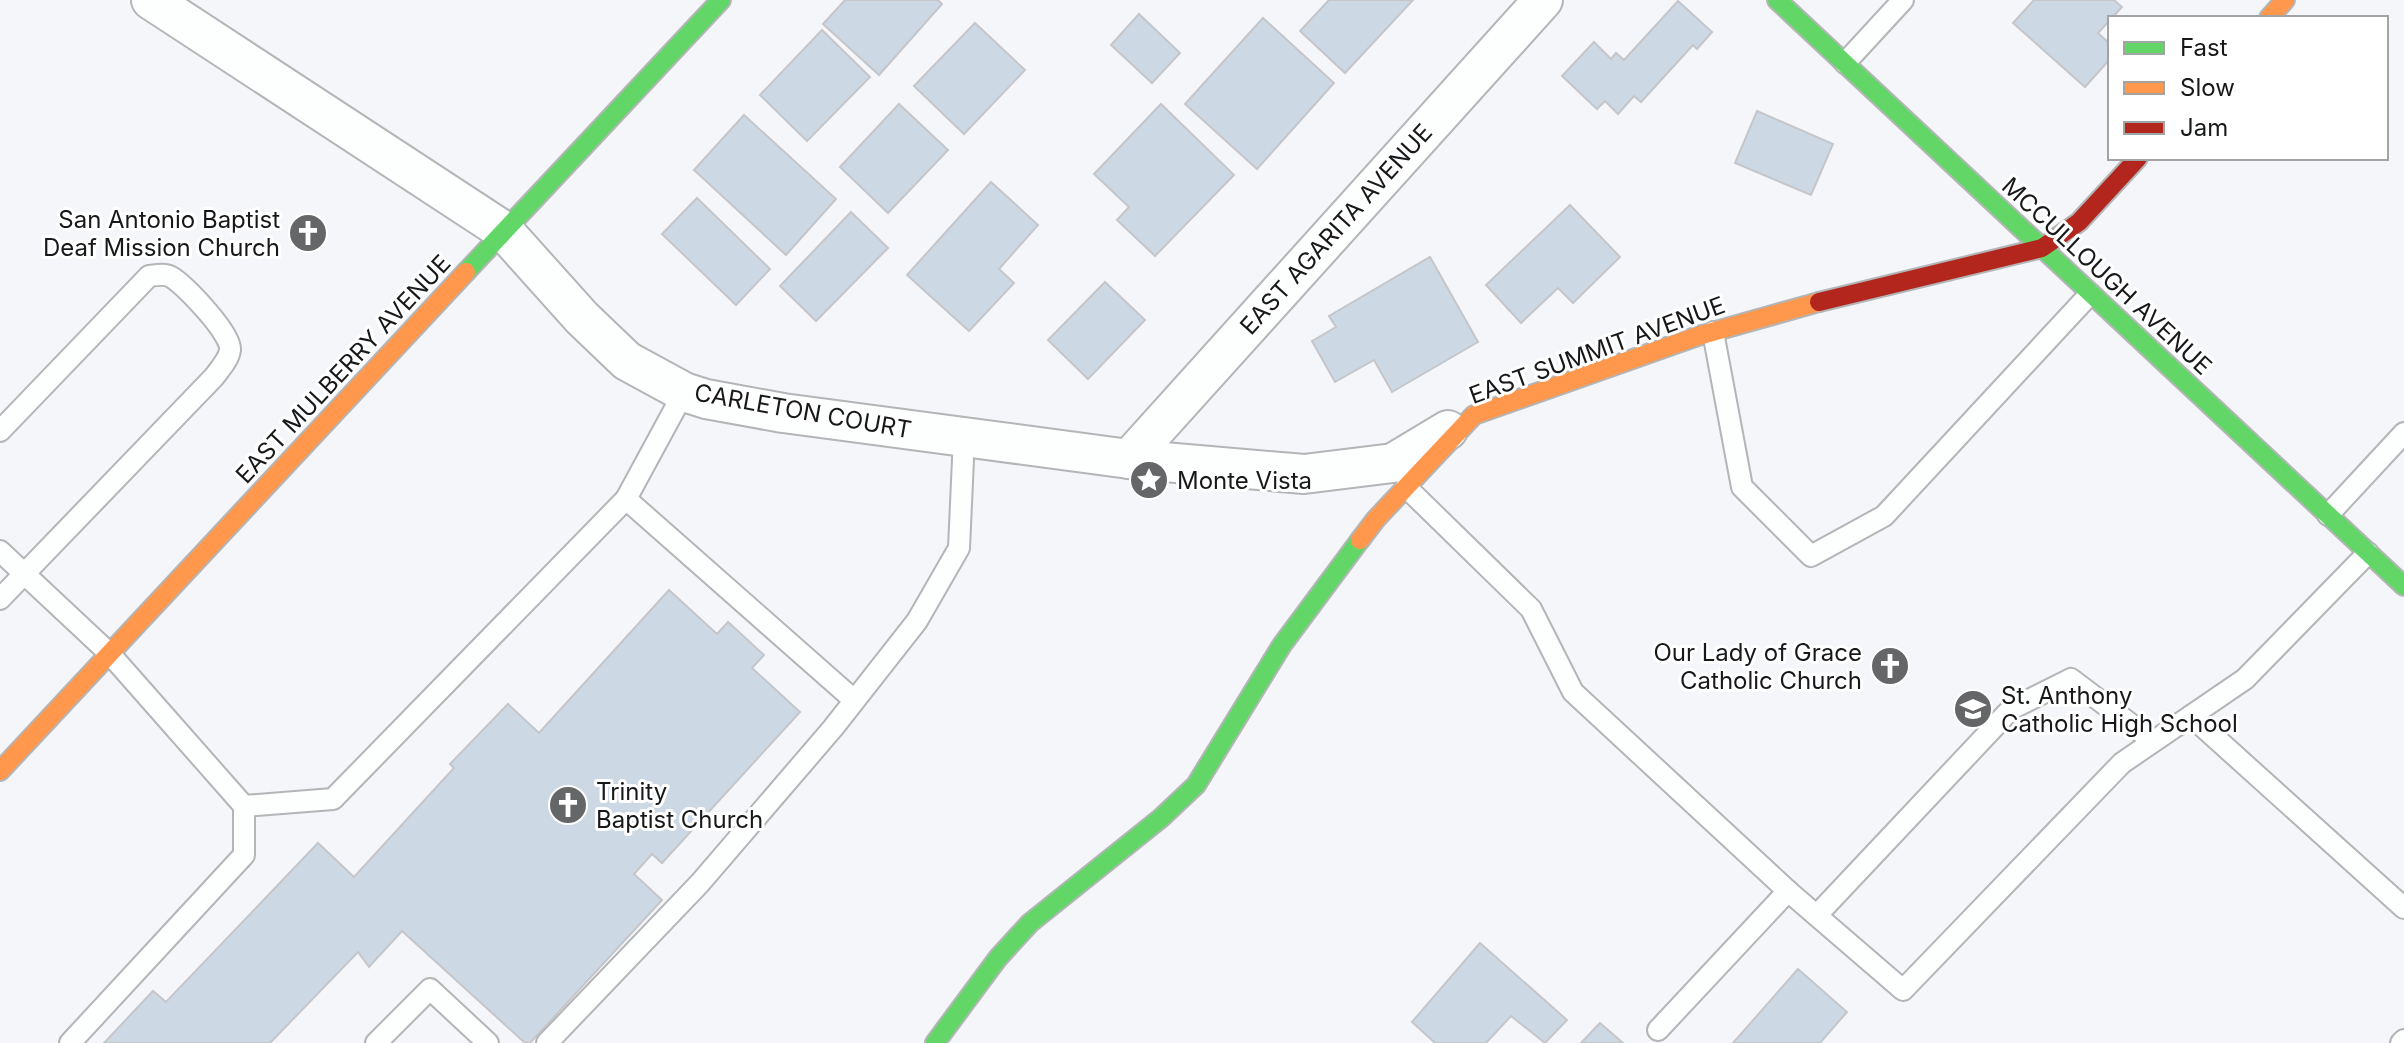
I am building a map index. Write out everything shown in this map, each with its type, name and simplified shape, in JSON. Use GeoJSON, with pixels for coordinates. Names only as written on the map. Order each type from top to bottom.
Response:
{"type":"FeatureCollection","features":[{"type":"Feature","properties":{"kind":"street","name":"CARLETON COURT"},"geometry":{"type":"LineString","coordinates":[[151,0],[504,231],[582,318],[627,361],[684,392],[706,399],[783,413],[1129,459],[1304,474],[1393,463],[1474,415]]}},
{"type":"Feature","properties":{"kind":"street","name":"EAST MULBERRY AVENUE"},"geometry":{"type":"LineString","coordinates":[[0,771],[721,0]]}},
{"type":"Feature","properties":{"kind":"street","name":"EAST AGARITA AVENUE"},"geometry":{"type":"LineString","coordinates":[[1129,459],[1543,0]]}},
{"type":"Feature","properties":{"kind":"street","name":"MCCULLOUGH AVENUE"},"geometry":{"type":"LineString","coordinates":[[1777,0],[2404,586]]}},
{"type":"Feature","properties":{"kind":"street"},"geometry":{"type":"LineString","coordinates":[[2271,16],[2285,0]]}},
{"type":"Feature","properties":{"kind":"street","name":"EAST SUMMIT AVENUE"},"geometry":{"type":"LineString","coordinates":[[935,1043],[998,958],[1030,923],[1161,818],[1196,785],[1282,645],[1376,519],[1474,415],[1713,332],[1853,293],[2042,248],[2079,222],[2136,160]]}},
{"type":"Feature","properties":{"kind":"lane"},"geometry":{"type":"LineString","coordinates":[[1845,63],[1903,0]]}},
{"type":"Feature","properties":{"kind":"lane"},"geometry":{"type":"LineString","coordinates":[[0,431],[149,276],[161,274],[171,277],[228,336],[231,347],[229,355],[214,377],[0,599]]}},
{"type":"Feature","properties":{"kind":"lane"},"geometry":{"type":"LineString","coordinates":[[1713,332],[1742,487],[1811,556],[1884,516],[2090,294]]}},
{"type":"Feature","properties":{"kind":"lane"},"geometry":{"type":"LineString","coordinates":[[244,806],[333,799],[626,499],[684,392]]}},
{"type":"Feature","properties":{"kind":"lane"},"geometry":{"type":"LineString","coordinates":[[2328,515],[2404,433]]}},
{"type":"Feature","properties":{"kind":"lane"},"geometry":{"type":"LineString","coordinates":[[547,1043],[700,883],[833,728],[917,621],[959,548],[964,437]]}},
{"type":"Feature","properties":{"kind":"lane"},"geometry":{"type":"LineString","coordinates":[[1406,487],[1531,609],[1573,692],[1788,891],[1903,990],[2122,763],[2245,679],[2368,553]]}},
{"type":"Feature","properties":{"kind":"lane"},"geometry":{"type":"LineString","coordinates":[[626,499],[854,700]]}},
{"type":"Feature","properties":{"kind":"lane"},"geometry":{"type":"LineString","coordinates":[[0,551],[110,654],[244,806],[244,855],[70,1043]]}},
{"type":"Feature","properties":{"kind":"lane"},"geometry":{"type":"LineString","coordinates":[[1817,915],[2011,709],[2071,679],[2153,741]]}},
{"type":"Feature","properties":{"kind":"lane"},"geometry":{"type":"LineString","coordinates":[[2191,716],[2404,908]]}},
{"type":"Feature","properties":{"kind":"lane"},"geometry":{"type":"LineString","coordinates":[[1658,1030],[1788,891]]}},
{"type":"Feature","properties":{"kind":"lane"},"geometry":{"type":"LineString","coordinates":[[376,1043],[430,989],[488,1043]]}},
{"type":"Feature","properties":{"kind":"building"},"geometry":{"type":"Polygon","coordinates":[[[845,0],[938,0],[942,4],[879,75],[823,24],[845,0]]]}},
{"type":"Feature","properties":{"kind":"building"},"geometry":{"type":"Polygon","coordinates":[[[1329,0],[1413,0],[1345,73],[1300,31],[1329,0]]]}},
{"type":"Feature","properties":{"kind":"building"},"geometry":{"type":"Polygon","coordinates":[[[2034,0],[2114,0],[2122,7],[2114,16],[2108,16],[2108,22],[2098,33],[2108,42],[2108,61],[2085,87],[2013,23],[2034,0]]]}},
{"type":"Feature","properties":{"kind":"building"},"geometry":{"type":"Polygon","coordinates":[[[1678,1],[1712,32],[1697,49],[1693,45],[1641,102],[1634,96],[1618,114],[1605,101],[1597,109],[1562,76],[1594,42],[1611,59],[1616,53],[1624,60],[1678,1]]]}},
{"type":"Feature","properties":{"kind":"building"},"geometry":{"type":"Polygon","coordinates":[[[1139,14],[1180,53],[1152,83],[1111,45],[1139,14]]]}},
{"type":"Feature","properties":{"kind":"building"},"geometry":{"type":"Polygon","coordinates":[[[1263,18],[1334,83],[1257,169],[1185,104],[1263,18]]]}},
{"type":"Feature","properties":{"kind":"building"},"geometry":{"type":"Polygon","coordinates":[[[975,23],[1025,70],[964,134],[914,86],[975,23]]]}},
{"type":"Feature","properties":{"kind":"building"},"geometry":{"type":"Polygon","coordinates":[[[822,30],[870,77],[807,141],[760,95],[822,30]]]}},
{"type":"Feature","properties":{"kind":"building"},"geometry":{"type":"Polygon","coordinates":[[[899,104],[948,150],[888,213],[840,167],[899,104]]]}},
{"type":"Feature","properties":{"kind":"building"},"geometry":{"type":"Polygon","coordinates":[[[1161,104],[1234,175],[1155,256],[1117,220],[1129,207],[1094,174],[1161,104]]]}},
{"type":"Feature","properties":{"kind":"building"},"geometry":{"type":"Polygon","coordinates":[[[1757,111],[1833,144],[1811,195],[1735,163],[1757,111]]]}},
{"type":"Feature","properties":{"kind":"building"},"geometry":{"type":"Polygon","coordinates":[[[744,115],[836,199],[786,255],[694,170],[744,115]]]}},
{"type":"Feature","properties":{"kind":"building"},"geometry":{"type":"Polygon","coordinates":[[[991,182],[1038,225],[999,269],[1014,283],[969,331],[907,275],[991,182]]]}},
{"type":"Feature","properties":{"kind":"building"},"geometry":{"type":"Polygon","coordinates":[[[697,198],[770,269],[736,305],[662,234],[697,198]]]}},
{"type":"Feature","properties":{"kind":"building"},"geometry":{"type":"Polygon","coordinates":[[[1570,205],[1620,257],[1573,303],[1558,288],[1521,323],[1486,285],[1570,205]]]}},
{"type":"Feature","properties":{"kind":"building"},"geometry":{"type":"Polygon","coordinates":[[[851,212],[888,248],[816,321],[780,286],[851,212]]]}},
{"type":"Feature","properties":{"kind":"building"},"geometry":{"type":"Polygon","coordinates":[[[1430,257],[1478,342],[1392,392],[1374,360],[1335,382],[1312,341],[1336,327],[1329,316],[1430,257]]]}},
{"type":"Feature","properties":{"kind":"building"},"geometry":{"type":"Polygon","coordinates":[[[1105,282],[1145,320],[1088,379],[1048,340],[1105,282]]]}},
{"type":"Feature","properties":{"kind":"building","name":"Trinity Baptist Church"},"geometry":{"type":"Polygon","coordinates":[[[669,590],[717,634],[728,622],[764,655],[752,668],[800,712],[662,863],[652,854],[634,874],[662,900],[530,1043],[525,1043],[402,931],[369,967],[358,952],[270,1043],[104,1043],[153,991],[166,1002],[318,843],[354,877],[454,768],[450,764],[508,704],[539,733],[669,590]]]}},
{"type":"Feature","properties":{"kind":"building"},"geometry":{"type":"Polygon","coordinates":[[[1480,943],[1567,1020],[1545,1043],[1511,1016],[1486,1043],[1435,1043],[1412,1022],[1480,943]]]}},
{"type":"Feature","properties":{"kind":"building"},"geometry":{"type":"Polygon","coordinates":[[[1798,969],[1847,1012],[1820,1043],[1733,1043],[1798,969]]]}},
{"type":"Feature","properties":{"kind":"building"},"geometry":{"type":"Polygon","coordinates":[[[1600,1023],[1623,1043],[1581,1043],[1600,1023]]]}},
{"type":"Feature","properties":{"kind":"traffic: fast"},"geometry":{"type":"LineString","coordinates":[[466,272],[721,0]]}},
{"type":"Feature","properties":{"kind":"traffic: fast"},"geometry":{"type":"LineString","coordinates":[[1777,0],[2404,586]]}},
{"type":"Feature","properties":{"kind":"traffic: fast"},"geometry":{"type":"LineString","coordinates":[[935,1043],[998,958],[1030,923],[1161,818],[1196,785],[1282,645],[1360,540]]}},
{"type":"Feature","properties":{"kind":"traffic: slow"},"geometry":{"type":"LineString","coordinates":[[2271,16],[2285,0]]}},
{"type":"Feature","properties":{"kind":"traffic: slow"},"geometry":{"type":"LineString","coordinates":[[0,771],[466,272]]}},
{"type":"Feature","properties":{"kind":"traffic: slow"},"geometry":{"type":"LineString","coordinates":[[1360,540],[1474,415],[1698,336],[1819,302]]}},
{"type":"Feature","properties":{"kind":"traffic: jam"},"geometry":{"type":"LineString","coordinates":[[1819,302],[2042,248],[2079,222],[2136,160]]}},
{"type":"Feature","properties":{"kind":"place","name":"San Antonio Baptist Deaf Mission Church"},"geometry":{"type":"Point","coordinates":[308,233]}},
{"type":"Feature","properties":{"kind":"place","name":"Monte Vista"},"geometry":{"type":"Point","coordinates":[1149,480]}},
{"type":"Feature","properties":{"kind":"place","name":"Our Lady of Grace Catholic Church"},"geometry":{"type":"Point","coordinates":[1890,666]}},
{"type":"Feature","properties":{"kind":"place","name":"St. Anthony Catholic High School"},"geometry":{"type":"Point","coordinates":[1973,709]}},
{"type":"Feature","properties":{"kind":"place","name":"Trinity Baptist Church"},"geometry":{"type":"Point","coordinates":[568,805]}}]}
